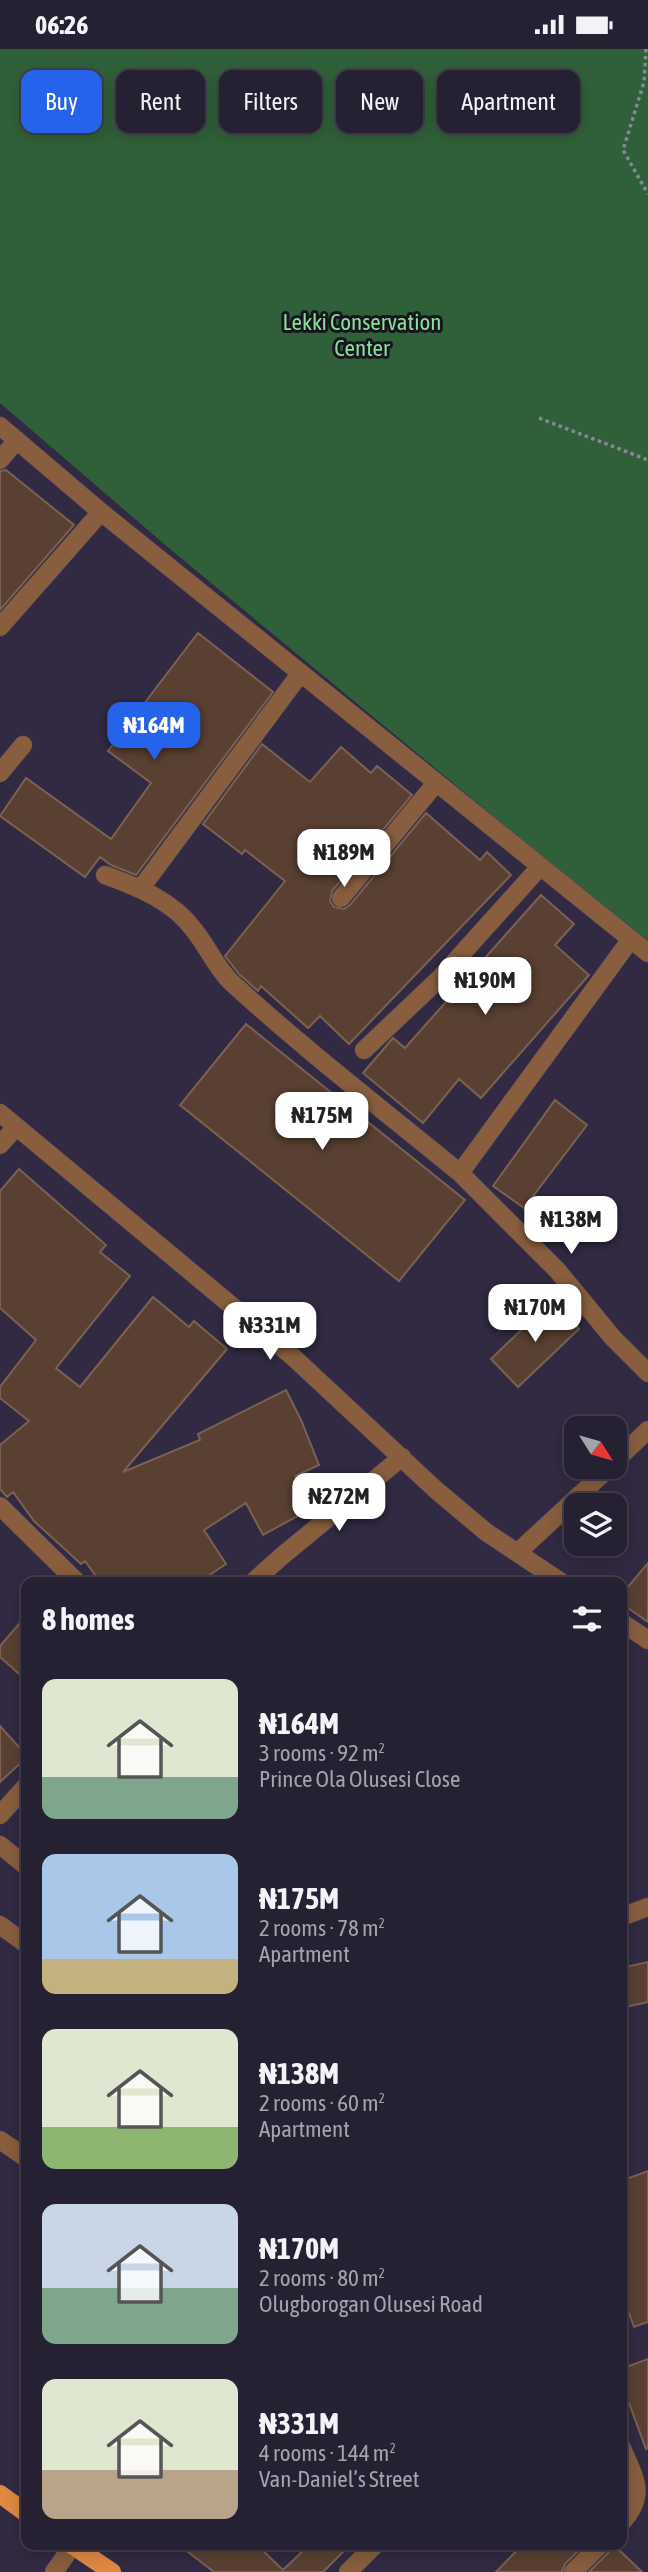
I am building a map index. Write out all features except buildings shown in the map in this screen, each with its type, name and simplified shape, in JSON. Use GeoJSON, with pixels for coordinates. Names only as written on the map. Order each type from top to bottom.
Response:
{"type":"FeatureCollection","features":[{"type":"Feature","properties":{"kind":"main road"},"geometry":{"type":"LineString","coordinates":[[0,2494],[21,2509]]}},
{"type":"Feature","properties":{"kind":"main road"},"geometry":{"type":"LineString","coordinates":[[79,2550],[112,2572]]}},
{"type":"Feature","properties":{"kind":"street"},"geometry":{"type":"LineString","coordinates":[[0,426],[300,674],[648,953]]}},
{"type":"Feature","properties":{"kind":"street"},"geometry":{"type":"LineString","coordinates":[[0,460],[16,440]]}},
{"type":"Feature","properties":{"kind":"street"},"geometry":{"type":"LineString","coordinates":[[0,628],[102,512]]}},
{"type":"Feature","properties":{"kind":"street"},"geometry":{"type":"LineString","coordinates":[[141,888],[300,674]]}},
{"type":"Feature","properties":{"kind":"street"},"geometry":{"type":"LineString","coordinates":[[0,773],[23,745]]}},
{"type":"Feature","properties":{"kind":"street"},"geometry":{"type":"LineString","coordinates":[[341,898],[436,783]]}},
{"type":"Feature","properties":{"kind":"street"},"geometry":{"type":"LineString","coordinates":[[364,1051],[440,978],[539,868]]}},
{"type":"Feature","properties":{"kind":"street"},"geometry":{"type":"LineString","coordinates":[[105,874],[141,888],[176,910],[193,928],[228,979],[333,1071],[460,1173],[557,1270],[613,1338],[648,1373]]}},
{"type":"Feature","properties":{"kind":"street"},"geometry":{"type":"LineString","coordinates":[[460,1173],[631,939]]}},
{"type":"Feature","properties":{"kind":"street"},"geometry":{"type":"LineString","coordinates":[[0,1114],[292,1356],[486,1532],[554,1577]]}},
{"type":"Feature","properties":{"kind":"street"},"geometry":{"type":"LineString","coordinates":[[0,1145],[16,1127]]}},
{"type":"Feature","properties":{"kind":"street"},"geometry":{"type":"LineString","coordinates":[[627,1450],[648,1430]]}},
{"type":"Feature","properties":{"kind":"street"},"geometry":{"type":"LineString","coordinates":[[259,1577],[402,1457]]}},
{"type":"Feature","properties":{"kind":"street"},"geometry":{"type":"LineString","coordinates":[[518,1552],[597,1479]]}},
{"type":"Feature","properties":{"kind":"street"},"geometry":{"type":"LineString","coordinates":[[0,1506],[72,1577]]}},
{"type":"Feature","properties":{"kind":"street"},"geometry":{"type":"LineString","coordinates":[[627,1626],[648,1640]]}},
{"type":"Feature","properties":{"kind":"street"},"geometry":{"type":"LineString","coordinates":[[0,1815],[21,1792]]}},
{"type":"Feature","properties":{"kind":"street"},"geometry":{"type":"LineString","coordinates":[[0,1845],[21,1862]]}},
{"type":"Feature","properties":{"kind":"street"},"geometry":{"type":"LineString","coordinates":[[627,1915],[648,1907]]}},
{"type":"Feature","properties":{"kind":"street"},"geometry":{"type":"LineString","coordinates":[[0,1925],[21,1940]]}},
{"type":"Feature","properties":{"kind":"street"},"geometry":{"type":"LineString","coordinates":[[0,2140],[21,2155]]}},
{"type":"Feature","properties":{"kind":"street"},"geometry":{"type":"LineString","coordinates":[[627,2461],[639,2490],[637,2501],[627,2517]]}},
{"type":"Feature","properties":{"kind":"street"},"geometry":{"type":"LineString","coordinates":[[54,2572],[69,2550]]}},
{"type":"Feature","properties":{"kind":"street"},"geometry":{"type":"LineString","coordinates":[[348,2572],[371,2550]]}},
{"type":"Feature","properties":{"kind":"street"},"geometry":{"type":"LineString","coordinates":[[573,2572],[595,2550]]}},
{"type":"Feature","properties":{"kind":"path"},"geometry":{"type":"LineString","coordinates":[[646,49],[645,82],[623,150],[648,194]]}},
{"type":"Feature","properties":{"kind":"path"},"geometry":{"type":"LineString","coordinates":[[539,418],[648,460]]}},
{"type":"Feature","properties":{"kind":"green space","name":"Lekki Conservation Center"},"geometry":{"type":"Polygon","coordinates":[[[0,49],[648,49],[648,944],[170,549],[0,403],[0,49]]]}}]}
